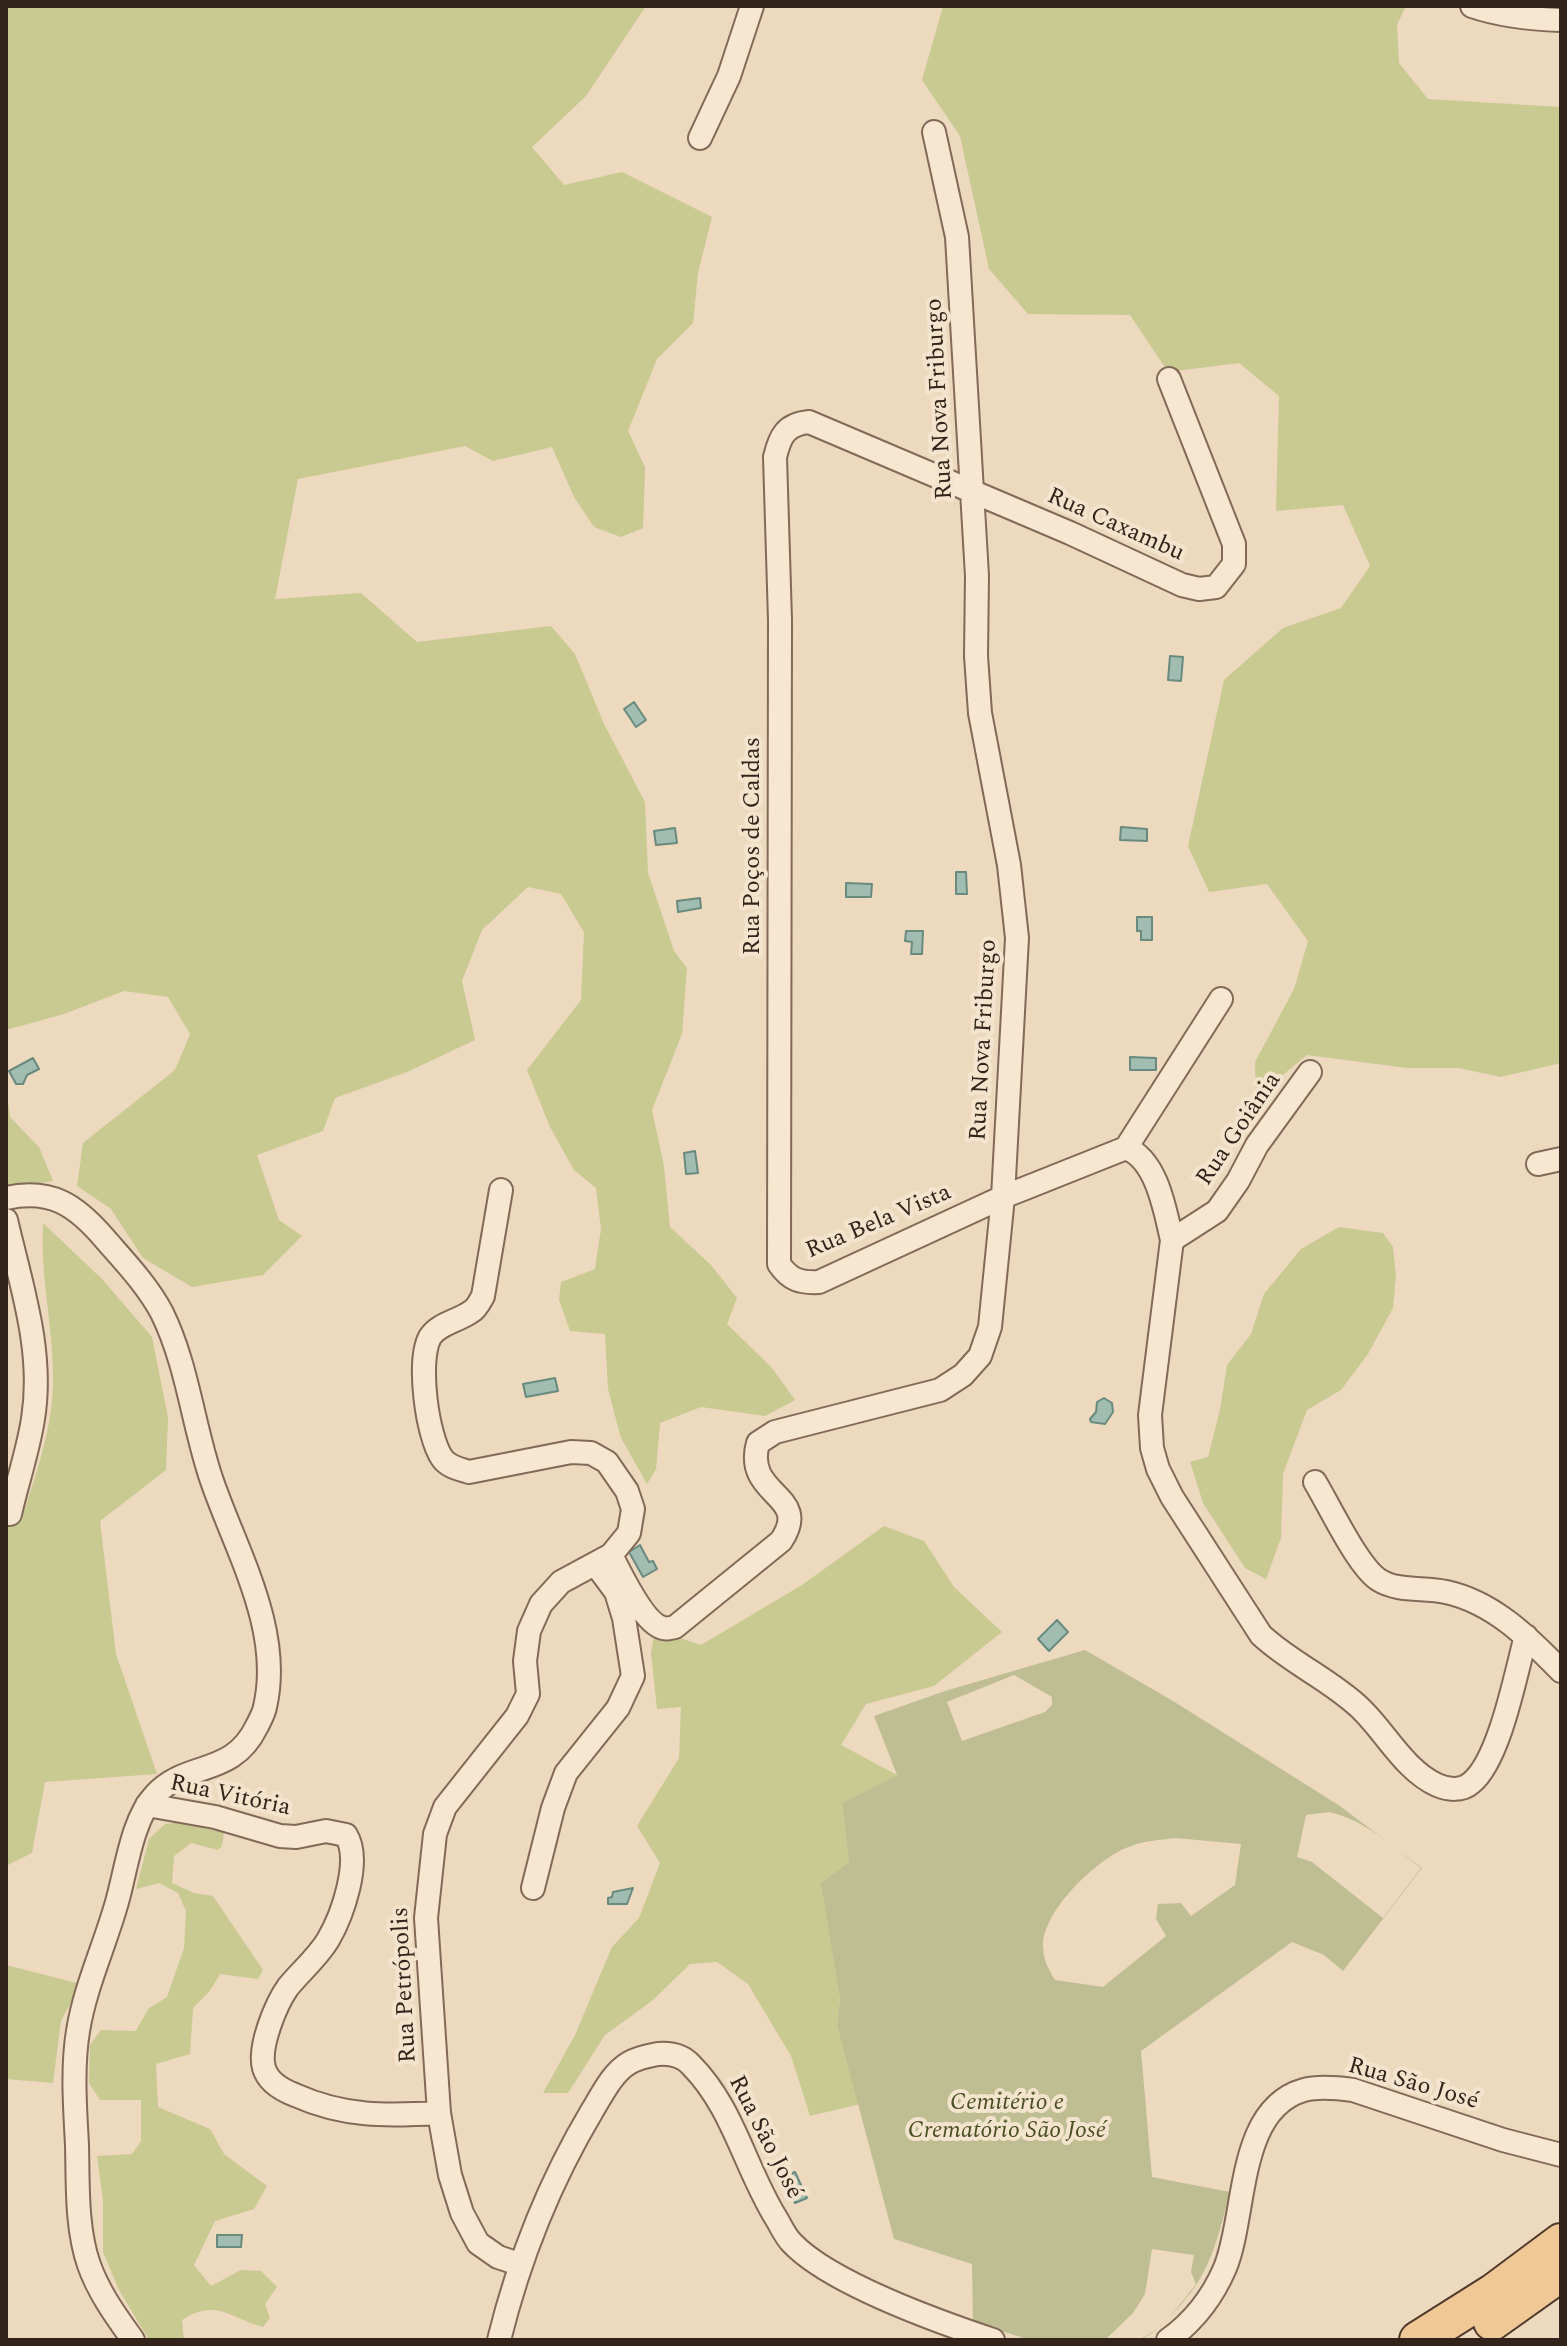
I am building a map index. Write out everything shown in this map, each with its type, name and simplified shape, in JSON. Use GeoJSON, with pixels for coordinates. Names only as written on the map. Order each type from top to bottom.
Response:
{"type":"FeatureCollection","features":[{"type":"Feature","properties":{"kind":"main road"},"geometry":{"type":"LineString","coordinates":[[1418,2340],[1494,2292],[1561,2242]]}},
{"type":"Feature","properties":{"kind":"main road"},"geometry":{"type":"LineString","coordinates":[[1464,2340],[1561,2273]]}},
{"type":"Feature","properties":{"kind":"street"},"geometry":{"type":"LineString","coordinates":[[700,138],[729,76],[752,6]]}},
{"type":"Feature","properties":{"kind":"street"},"geometry":{"type":"LineString","coordinates":[[1472,6],[1533,20],[1561,20]]}},
{"type":"Feature","properties":{"kind":"street","name":"Rua Nova Friburgo"},"geometry":{"type":"LineString","coordinates":[[603,1560],[655,1624],[664,1629],[675,1627],[781,1541],[790,1527],[791,1517],[786,1507],[761,1480],[753,1459],[758,1443],[775,1432],[940,1390],[963,1375],[980,1356],[990,1327],[1003,1197],[1017,938],[1009,865],[980,713],[976,656],[977,576],[957,237],[934,132]]}},
{"type":"Feature","properties":{"kind":"street","name":"Rua Caxambu"},"geometry":{"type":"LineString","coordinates":[[785,430],[809,422],[1182,585],[1199,589],[1216,587],[1234,564],[1234,544],[1169,379]]}},
{"type":"Feature","properties":{"kind":"street","name":"Rua Poços de Caldas"},"geometry":{"type":"LineString","coordinates":[[779,1264],[780,620],[775,457],[785,430]]}},
{"type":"Feature","properties":{"kind":"street"},"geometry":{"type":"LineString","coordinates":[[1221,999],[1126,1148],[1135,1152],[1147,1165],[1172,1240],[1150,1415],[1152,1448],[1158,1469],[1172,1497],[1261,1635],[1279,1652],[1357,1705],[1415,1769],[1435,1784],[1452,1789],[1469,1785],[1483,1772],[1495,1745],[1526,1636]]}},
{"type":"Feature","properties":{"kind":"street","name":"Rua Goiânia"},"geometry":{"type":"LineString","coordinates":[[1172,1240],[1217,1211],[1238,1181],[1257,1145],[1310,1072]]}},
{"type":"Feature","properties":{"kind":"street","name":"Rua Bela Vista"},"geometry":{"type":"LineString","coordinates":[[779,1264],[787,1275],[802,1283],[819,1282],[1003,1197],[1126,1148]]}},
{"type":"Feature","properties":{"kind":"street"},"geometry":{"type":"LineString","coordinates":[[1538,1164],[1561,1159]]}},
{"type":"Feature","properties":{"kind":"street"},"geometry":{"type":"LineString","coordinates":[[501,1190],[483,1296],[474,1310],[446,1324],[431,1336],[423,1363],[428,1417],[442,1459],[455,1468],[469,1472],[571,1452],[591,1453],[607,1462],[627,1491],[633,1509],[629,1533],[603,1560],[624,1618],[633,1676],[618,1708],[566,1773],[550,1820],[533,1888]]}},
{"type":"Feature","properties":{"kind":"street","name":"Rua Vitória"},"geometry":{"type":"LineString","coordinates":[[6,1198],[38,1194],[69,1205],[89,1221],[135,1274],[161,1312],[179,1357],[211,1478],[250,1583],[265,1634],[268,1670],[265,1709],[249,1743],[226,1761],[173,1780],[147,1805],[215,1817],[280,1836],[296,1837],[326,1831],[346,1835],[352,1854],[347,1894],[326,1943],[278,2004],[263,2052],[264,2069],[272,2081],[285,2091],[320,2106],[349,2113],[439,2113]]}},
{"type":"Feature","properties":{"kind":"street"},"geometry":{"type":"LineString","coordinates":[[6,1220],[28,1306],[36,1378],[33,1419],[10,1514]]}},
{"type":"Feature","properties":{"kind":"street"},"geometry":{"type":"LineString","coordinates":[[1315,1482],[1364,1565],[1378,1579],[1396,1586],[1446,1592],[1470,1599],[1526,1636],[1561,1671]]}},
{"type":"Feature","properties":{"kind":"street","name":"Rua Petrópolis"},"geometry":{"type":"LineString","coordinates":[[519,2264],[498,2257],[478,2243],[462,2213],[450,2175],[439,2113],[426,1918],[435,1834],[445,1807],[517,1716],[528,1694],[525,1661],[529,1631],[541,1604],[561,1582],[603,1560]]}},
{"type":"Feature","properties":{"kind":"street"},"geometry":{"type":"LineString","coordinates":[[133,2340],[99,2289],[88,2262],[82,2230],[74,2064],[84,2002],[109,1932],[131,1847],[147,1805]]}},
{"type":"Feature","properties":{"kind":"street","name":"Rua São José"},"geometry":{"type":"LineString","coordinates":[[499,2340],[519,2264],[536,2219],[574,2141],[609,2083],[628,2063],[670,2053],[688,2061],[704,2080],[723,2109],[764,2199],[790,2240],[812,2261],[914,2310],[993,2340]]}},
{"type":"Feature","properties":{"kind":"street","name":"Rua São José"},"geometry":{"type":"LineString","coordinates":[[1168,2340],[1193,2318],[1213,2292],[1226,2265],[1250,2156],[1259,2131],[1272,2110],[1304,2090],[1353,2090],[1503,2140],[1561,2155]]}},
{"type":"Feature","properties":{"kind":"green space"},"geometry":{"type":"Polygon","coordinates":[[[6,6],[646,6],[586,96],[532,147],[564,185],[622,172],[712,217],[698,273],[693,323],[657,359],[628,431],[645,467],[643,528],[621,537],[594,527],[574,497],[552,447],[493,461],[465,446],[298,479],[275,599],[361,593],[417,642],[551,626],[575,654],[604,724],[645,802],[648,873],[674,951],[687,968],[682,1034],[652,1110],[664,1166],[670,1227],[711,1265],[737,1298],[727,1324],[772,1368],[795,1400],[765,1416],[701,1407],[660,1423],[656,1469],[647,1484],[621,1438],[608,1389],[605,1334],[570,1331],[559,1300],[561,1282],[595,1269],[601,1229],[596,1188],[574,1170],[550,1127],[527,1070],[581,1000],[584,932],[561,894],[528,887],[482,930],[462,981],[475,1040],[407,1072],[335,1098],[323,1131],[257,1155],[279,1220],[302,1236],[263,1275],[192,1287],[143,1258],[111,1209],[77,1186],[83,1143],[175,1070],[190,1034],[168,997],[124,991],[64,1014],[6,1030],[6,6]]]}},
{"type":"Feature","properties":{"kind":"green space"},"geometry":{"type":"Polygon","coordinates":[[[943,6],[1406,6],[1397,25],[1399,63],[1428,99],[1561,107],[1561,1063],[1501,1077],[1458,1068],[1407,1068],[1307,1055],[1256,1097],[1255,1062],[1294,989],[1308,941],[1267,884],[1209,892],[1188,846],[1224,680],[1283,628],[1341,608],[1370,566],[1343,505],[1276,511],[1279,396],[1239,363],[1168,372],[1130,315],[1028,314],[989,269],[960,136],[922,80],[943,6]]]}},
{"type":"Feature","properties":{"kind":"green space"},"geometry":{"type":"Polygon","coordinates":[[[6,1087],[10,1117],[39,1147],[53,1181],[6,1189],[6,1087]]]}},
{"type":"Feature","properties":{"kind":"green space"},"geometry":{"type":"Polygon","coordinates":[[[43,1223],[102,1279],[152,1337],[168,1417],[166,1470],[100,1521],[116,1654],[157,1774],[45,1782],[32,1853],[6,1866],[6,1519],[25,1509],[45,1441],[51,1406],[52,1352],[43,1260],[43,1223]]]}},
{"type":"Feature","properties":{"kind":"green space"},"geometry":{"type":"Polygon","coordinates":[[[1339,1227],[1383,1233],[1393,1247],[1396,1275],[1393,1308],[1368,1354],[1341,1390],[1307,1410],[1283,1474],[1281,1538],[1266,1579],[1245,1568],[1203,1503],[1190,1462],[1208,1457],[1227,1365],[1251,1334],[1264,1294],[1301,1249],[1339,1227]]]}},
{"type":"Feature","properties":{"kind":"green space"},"geometry":{"type":"Polygon","coordinates":[[[884,1526],[924,1541],[954,1587],[1002,1632],[934,1686],[866,1704],[841,1745],[897,1775],[842,1803],[849,1862],[822,1883],[840,1999],[837,2025],[860,2104],[810,2116],[791,2056],[748,1984],[717,1962],[690,1964],[653,2000],[605,2035],[568,2093],[543,2093],[575,2035],[612,1947],[639,1918],[660,1863],[637,1826],[679,1758],[681,1707],[657,1709],[651,1653],[655,1630],[701,1645],[802,1585],[884,1526]]]}},
{"type":"Feature","properties":{"kind":"green space","name":"Cemitério e Crematório São José"},"geometry":{"type":"Polygon","coordinates":[[[1085,1650],[1173,1701],[1340,1806],[1387,1842],[1366,1827],[1342,1816],[1329,1812],[1306,1815],[1297,1857],[1312,1862],[1383,1918],[1421,1868],[1392,1845],[1422,1868],[1343,1971],[1324,1955],[1292,1942],[1141,2051],[1152,2177],[1230,2192],[1214,2248],[1196,2284],[1191,2272],[1194,2255],[1152,2249],[1145,2294],[1133,2313],[1105,2340],[1030,2340],[973,2322],[972,2264],[894,2239],[837,2025],[840,1999],[821,1883],[849,1862],[842,1803],[897,1775],[874,1716],[945,1691],[1085,1650]],[[1014,1675],[947,1702],[962,1741],[1045,1712],[1052,1705],[1052,1697],[1014,1675]],[[1175,1838],[1150,1841],[1126,1848],[1100,1864],[1073,1888],[1046,1931],[1044,1955],[1055,1980],[1103,1987],[1166,1936],[1156,1919],[1158,1904],[1181,1903],[1191,1916],[1235,1885],[1241,1844],[1175,1838]]]}},
{"type":"Feature","properties":{"kind":"green space"},"geometry":{"type":"Polygon","coordinates":[[[192,1821],[224,1832],[222,1846],[218,1850],[191,1843],[174,1856],[172,1883],[194,1893],[213,1896],[263,1970],[258,1979],[220,1974],[209,1992],[193,2008],[190,2054],[156,2064],[158,2107],[210,2129],[224,2154],[267,2186],[254,2209],[215,2221],[194,2265],[211,2286],[241,2270],[261,2271],[277,2287],[265,2304],[270,2318],[263,2327],[223,2312],[205,2311],[182,2320],[184,2340],[149,2340],[119,2290],[103,2252],[103,2201],[97,2156],[132,2154],[141,2141],[141,2100],[100,2100],[89,2083],[90,2045],[101,2030],[136,2031],[148,2009],[167,1997],[184,1948],[186,1911],[178,1893],[159,1883],[136,1889],[149,1839],[165,1824],[192,1821]]]}},
{"type":"Feature","properties":{"kind":"green space"},"geometry":{"type":"Polygon","coordinates":[[[6,1965],[81,1984],[61,2021],[53,2083],[6,2079],[6,1965]]]}},
{"type":"Feature","properties":{"kind":"shaded area"},"geometry":{"type":"Polygon","coordinates":[[[1170,656],[1183,657],[1181,681],[1168,680],[1170,656]]]}},
{"type":"Feature","properties":{"kind":"shaded area"},"geometry":{"type":"Polygon","coordinates":[[[634,702],[646,720],[636,727],[624,709],[634,702]]]}},
{"type":"Feature","properties":{"kind":"shaded area"},"geometry":{"type":"Polygon","coordinates":[[[1121,827],[1147,829],[1147,841],[1120,840],[1121,827]]]}},
{"type":"Feature","properties":{"kind":"shaded area"},"geometry":{"type":"Polygon","coordinates":[[[675,828],[677,843],[656,845],[654,831],[675,828]]]}},
{"type":"Feature","properties":{"kind":"shaded area"},"geometry":{"type":"Polygon","coordinates":[[[956,872],[966,872],[967,894],[956,894],[956,872]]]}},
{"type":"Feature","properties":{"kind":"shaded area"},"geometry":{"type":"Polygon","coordinates":[[[846,883],[872,884],[871,897],[846,897],[846,883]]]}},
{"type":"Feature","properties":{"kind":"shaded area"},"geometry":{"type":"Polygon","coordinates":[[[700,898],[701,908],[678,912],[677,901],[700,898]]]}},
{"type":"Feature","properties":{"kind":"shaded area"},"geometry":{"type":"Polygon","coordinates":[[[1137,917],[1152,917],[1152,940],[1141,940],[1137,917]]]}},
{"type":"Feature","properties":{"kind":"shaded area"},"geometry":{"type":"Polygon","coordinates":[[[906,931],[923,931],[922,954],[911,954],[912,942],[905,941],[906,931]]]}},
{"type":"Feature","properties":{"kind":"shaded area"},"geometry":{"type":"Polygon","coordinates":[[[1130,1057],[1156,1058],[1156,1070],[1130,1070],[1130,1057]]]}},
{"type":"Feature","properties":{"kind":"shaded area"},"geometry":{"type":"Polygon","coordinates":[[[33,1058],[39,1069],[27,1075],[23,1084],[16,1084],[9,1071],[33,1058]]]}},
{"type":"Feature","properties":{"kind":"shaded area"},"geometry":{"type":"Polygon","coordinates":[[[695,1151],[698,1173],[686,1174],[684,1153],[695,1151]]]}},
{"type":"Feature","properties":{"kind":"shaded area"},"geometry":{"type":"Polygon","coordinates":[[[555,1378],[558,1391],[526,1397],[523,1384],[555,1378]]]}},
{"type":"Feature","properties":{"kind":"shaded area"},"geometry":{"type":"Polygon","coordinates":[[[1104,1398],[1112,1403],[1113,1412],[1105,1424],[1091,1422],[1097,1402],[1104,1398]]]}},
{"type":"Feature","properties":{"kind":"shaded area"},"geometry":{"type":"Polygon","coordinates":[[[640,1545],[649,1562],[653,1561],[657,1569],[643,1577],[629,1552],[640,1545]]]}},
{"type":"Feature","properties":{"kind":"shaded area"},"geometry":{"type":"Polygon","coordinates":[[[1057,1620],[1068,1632],[1049,1651],[1038,1639],[1057,1620]]]}},
{"type":"Feature","properties":{"kind":"shaded area"},"geometry":{"type":"Polygon","coordinates":[[[633,1888],[627,1904],[608,1904],[613,1892],[633,1888]]]}},
{"type":"Feature","properties":{"kind":"shaded area"},"geometry":{"type":"Polygon","coordinates":[[[795,2172],[807,2198],[795,2203],[784,2177],[795,2172]]]}},
{"type":"Feature","properties":{"kind":"shaded area"},"geometry":{"type":"Polygon","coordinates":[[[217,2235],[242,2235],[241,2247],[217,2247],[217,2235]]]}}]}
